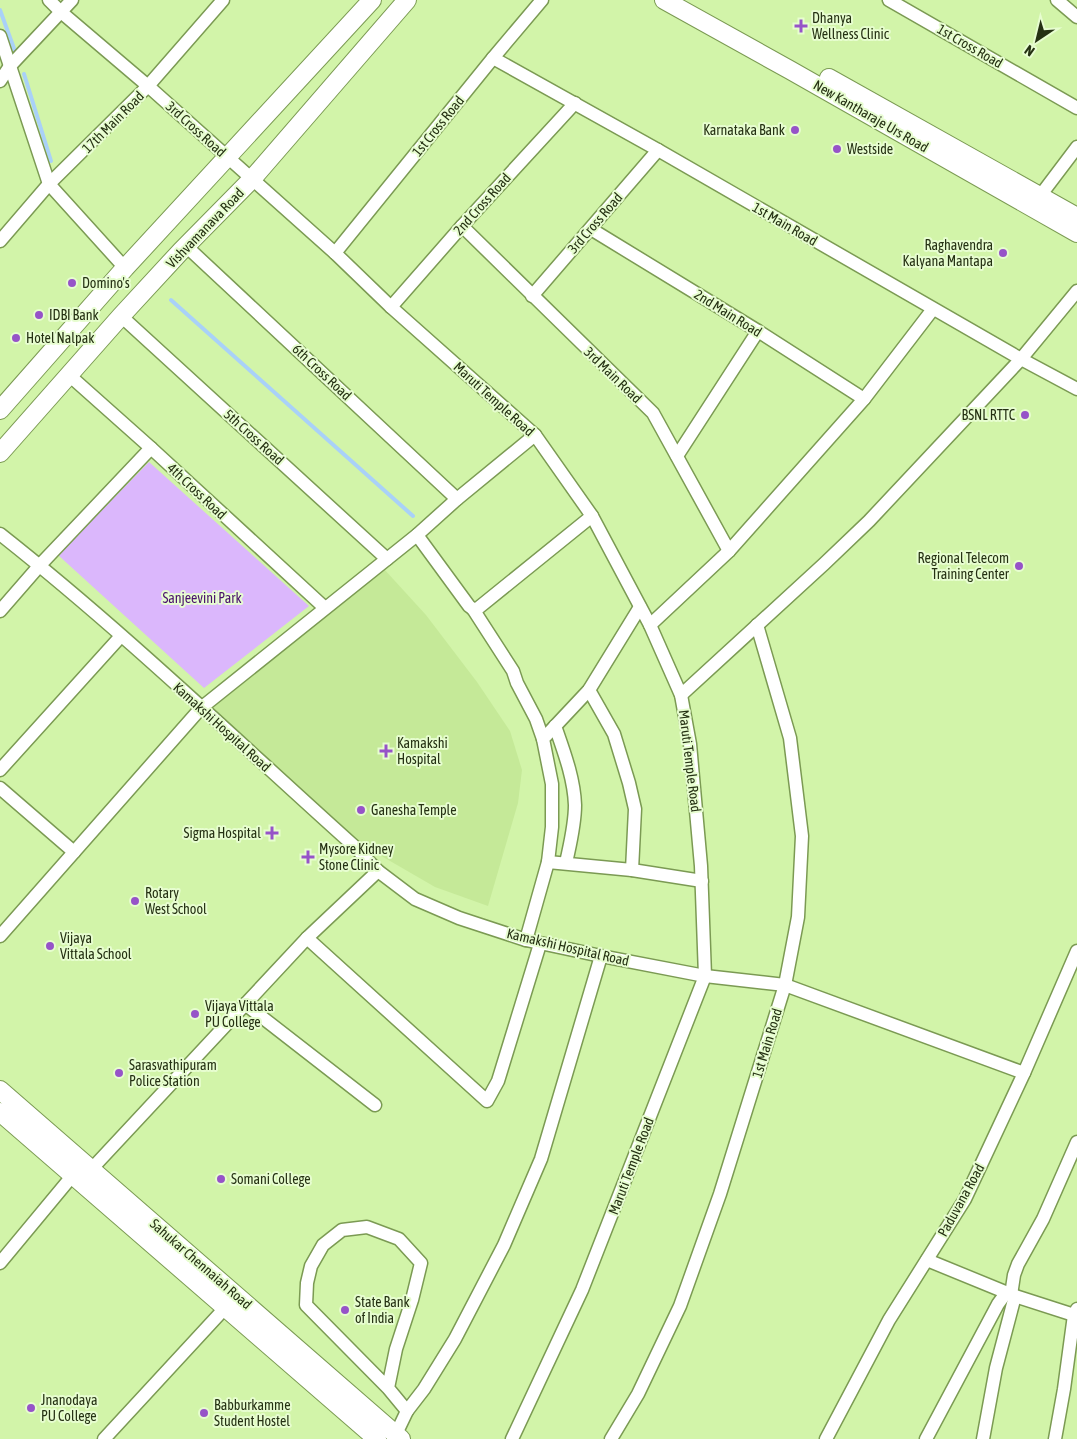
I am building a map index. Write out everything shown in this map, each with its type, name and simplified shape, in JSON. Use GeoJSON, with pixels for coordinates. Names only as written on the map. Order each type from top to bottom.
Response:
{"type":"FeatureCollection","features":[{"type":"Feature","properties":{"kind":"main road"},"geometry":{"type":"LineString","coordinates":[[0,410],[125,268],[372,0]]}},
{"type":"Feature","properties":{"kind":"main road","name":"Vishvamanava Road"},"geometry":{"type":"LineString","coordinates":[[0,453],[121,316],[252,179],[407,0]]}},
{"type":"Feature","properties":{"kind":"main road","name":"New Kantharaje Urs Road"},"geometry":{"type":"LineString","coordinates":[[664,0],[1077,233]]}},
{"type":"Feature","properties":{"kind":"main road","name":"New Kantharaje Urs Road"},"geometry":{"type":"LineString","coordinates":[[689,0],[1077,218]]}},
{"type":"Feature","properties":{"kind":"main road","name":"Sahukar Chennaiah Road"},"geometry":{"type":"LineString","coordinates":[[0,1090],[81,1175],[225,1308],[377,1439]]}},
{"type":"Feature","properties":{"kind":"main road","name":"Sahukar Chennaiah Road"},"geometry":{"type":"LineString","coordinates":[[0,1112],[81,1175],[399,1437]]}},
{"type":"Feature","properties":{"kind":"street","name":"3rd Cross Road"},"geometry":{"type":"LineString","coordinates":[[49,0],[252,179]]}},
{"type":"Feature","properties":{"kind":"street"},"geometry":{"type":"LineString","coordinates":[[1,78],[72,0]]}},
{"type":"Feature","properties":{"kind":"street","name":"17th Main Road"},"geometry":{"type":"LineString","coordinates":[[0,241],[49,184],[148,86],[223,0]]}},
{"type":"Feature","properties":{"kind":"street","name":"1st Cross Road"},"geometry":{"type":"LineString","coordinates":[[335,253],[542,0]]}},
{"type":"Feature","properties":{"kind":"street","name":"1st Cross Road"},"geometry":{"type":"LineString","coordinates":[[888,0],[1077,108]]}},
{"type":"Feature","properties":{"kind":"street"},"geometry":{"type":"LineString","coordinates":[[1057,0],[1077,17]]}},
{"type":"Feature","properties":{"kind":"street"},"geometry":{"type":"LineString","coordinates":[[0,36],[49,184],[125,268]]}},
{"type":"Feature","properties":{"kind":"street","name":"1st Main Road"},"geometry":{"type":"LineString","coordinates":[[493,58],[658,150],[1021,359],[1077,389]]}},
{"type":"Feature","properties":{"kind":"street","name":"2nd Cross Road"},"geometry":{"type":"LineString","coordinates":[[391,307],[462,226],[575,103]]}},
{"type":"Feature","properties":{"kind":"street"},"geometry":{"type":"LineString","coordinates":[[1040,196],[1077,147]]}},
{"type":"Feature","properties":{"kind":"street","name":"3rd Cross Road"},"geometry":{"type":"LineString","coordinates":[[532,296],[658,150]]}},
{"type":"Feature","properties":{"kind":"street","name":"Maruti Temple Road"},"geometry":{"type":"LineString","coordinates":[[252,179],[335,253],[391,307],[535,435],[592,516],[650,625],[681,695],[690,744],[702,881],[705,976],[582,1290],[512,1439]]}},
{"type":"Feature","properties":{"kind":"street","name":"3rd Main Road"},"geometry":{"type":"LineString","coordinates":[[462,226],[653,413],[729,551]]}},
{"type":"Feature","properties":{"kind":"street","name":"2nd Main Road"},"geometry":{"type":"LineString","coordinates":[[591,229],[758,331],[864,399]]}},
{"type":"Feature","properties":{"kind":"street","name":"6th Cross Road"},"geometry":{"type":"LineString","coordinates":[[186,246],[457,499]]}},
{"type":"Feature","properties":{"kind":"street"},"geometry":{"type":"LineString","coordinates":[[681,695],[869,521],[1021,359],[1077,291]]}},
{"type":"Feature","properties":{"kind":"street"},"geometry":{"type":"LineString","coordinates":[[650,625],[729,551],[864,399],[934,309]]}},
{"type":"Feature","properties":{"kind":"street","name":"5th Cross Road"},"geometry":{"type":"LineString","coordinates":[[121,316],[387,559]]}},
{"type":"Feature","properties":{"kind":"street"},"geometry":{"type":"LineString","coordinates":[[677,456],[758,331]]}},
{"type":"Feature","properties":{"kind":"street","name":"4th Cross Road"},"geometry":{"type":"LineString","coordinates":[[69,375],[325,608]]}},
{"type":"Feature","properties":{"kind":"street"},"geometry":{"type":"LineString","coordinates":[[2,931],[201,708],[418,535],[457,499],[535,435]]}},
{"type":"Feature","properties":{"kind":"street"},"geometry":{"type":"LineString","coordinates":[[0,611],[151,448]]}},
{"type":"Feature","properties":{"kind":"street"},"geometry":{"type":"LineString","coordinates":[[473,609],[477,609],[592,516]]}},
{"type":"Feature","properties":{"kind":"street","name":"Kamakshi Hospital Road"},"geometry":{"type":"LineString","coordinates":[[0,534],[121,636],[354,846],[378,870],[415,899],[459,918],[540,944],[705,976],[785,985],[1024,1073]]}},
{"type":"Feature","properties":{"kind":"street"},"geometry":{"type":"LineString","coordinates":[[418,535],[473,609],[513,670],[517,683],[536,719],[543,739],[552,784],[552,827],[548,862],[526,940]]}},
{"type":"Feature","properties":{"kind":"street"},"geometry":{"type":"LineString","coordinates":[[543,739],[589,690],[640,607]]}},
{"type":"Feature","properties":{"kind":"street","name":"1st Main Road"},"geometry":{"type":"LineString","coordinates":[[611,1439],[638,1394],[680,1306],[720,1194],[785,985],[798,917],[802,836],[790,738],[757,625]]}},
{"type":"Feature","properties":{"kind":"street"},"geometry":{"type":"LineString","coordinates":[[0,770],[121,636]]}},
{"type":"Feature","properties":{"kind":"street"},"geometry":{"type":"LineString","coordinates":[[589,690],[614,734],[630,783],[635,809],[632,870]]}},
{"type":"Feature","properties":{"kind":"street"},"geometry":{"type":"LineString","coordinates":[[555,726],[570,771],[575,807],[573,830],[566,863]]}},
{"type":"Feature","properties":{"kind":"street"},"geometry":{"type":"LineString","coordinates":[[0,788],[74,852]]}},
{"type":"Feature","properties":{"kind":"street"},"geometry":{"type":"LineString","coordinates":[[548,862],[632,870],[702,881]]}},
{"type":"Feature","properties":{"kind":"street"},"geometry":{"type":"LineString","coordinates":[[0,1263],[81,1175],[307,938],[378,870]]}},
{"type":"Feature","properties":{"kind":"street"},"geometry":{"type":"LineString","coordinates":[[307,938],[487,1101],[498,1081],[540,944]]}},
{"type":"Feature","properties":{"kind":"street","name":"Paduvana Road"},"geometry":{"type":"LineString","coordinates":[[826,1439],[890,1320],[965,1199],[1073,971],[1077,951]]}},
{"type":"Feature","properties":{"kind":"street"},"geometry":{"type":"LineString","coordinates":[[399,1437],[407,1411],[424,1389],[455,1339],[504,1245],[541,1159],[601,956]]}},
{"type":"Feature","properties":{"kind":"street"},"geometry":{"type":"LineString","coordinates":[[245,1004],[375,1105]]}},
{"type":"Feature","properties":{"kind":"street"},"geometry":{"type":"LineString","coordinates":[[982,1439],[1014,1275],[1018,1264],[1043,1219],[1077,1142]]}},
{"type":"Feature","properties":{"kind":"street"},"geometry":{"type":"LineString","coordinates":[[388,1388],[396,1350],[412,1300],[421,1263],[399,1239],[367,1227],[342,1230],[323,1245],[311,1266],[307,1283],[306,1305],[388,1388],[407,1411]]}},
{"type":"Feature","properties":{"kind":"street"},"geometry":{"type":"LineString","coordinates":[[927,1260],[1011,1295],[1075,1312],[1056,1439]]}},
{"type":"Feature","properties":{"kind":"street"},"geometry":{"type":"LineString","coordinates":[[926,1439],[998,1304],[1011,1295]]}},
{"type":"Feature","properties":{"kind":"street"},"geometry":{"type":"LineString","coordinates":[[104,1439],[225,1308]]}},
{"type":"Feature","properties":{"kind":"shaded area","name":"Kamakshi Hospital"},"geometry":{"type":"Polygon","coordinates":[[[384,569],[426,615],[477,682],[510,731],[522,770],[518,803],[488,906],[435,887],[359,843],[211,709],[384,569]]]}},
{"type":"Feature","properties":{"kind":"green space","name":"Sanjeevini Park"},"geometry":{"type":"Polygon","coordinates":[[[149,462],[309,606],[204,688],[58,555],[149,462]]]}},
{"type":"Feature","properties":{"kind":"waterway"},"geometry":{"type":"LineString","coordinates":[[0,10],[16,54]]}},
{"type":"Feature","properties":{"kind":"waterway"},"geometry":{"type":"LineString","coordinates":[[24,74],[51,161]]}},
{"type":"Feature","properties":{"kind":"waterway"},"geometry":{"type":"LineString","coordinates":[[171,300],[413,516]]}},
{"type":"Feature","properties":{"kind":"place","name":"Dhanya Wellness Clinic"},"geometry":{"type":"Point","coordinates":[801,26]}},
{"type":"Feature","properties":{"kind":"place","name":"Karnataka Bank"},"geometry":{"type":"Point","coordinates":[795,130]}},
{"type":"Feature","properties":{"kind":"place","name":"Westside"},"geometry":{"type":"Point","coordinates":[837,149]}},
{"type":"Feature","properties":{"kind":"place","name":"Raghavendra Kalyana Mantapa"},"geometry":{"type":"Point","coordinates":[1003,253]}},
{"type":"Feature","properties":{"kind":"place","name":"Domino's"},"geometry":{"type":"Point","coordinates":[72,283]}},
{"type":"Feature","properties":{"kind":"place","name":"IDBI Bank"},"geometry":{"type":"Point","coordinates":[39,315]}},
{"type":"Feature","properties":{"kind":"place","name":"Hotel Nalpak"},"geometry":{"type":"Point","coordinates":[16,338]}},
{"type":"Feature","properties":{"kind":"place","name":"BSNL RTTC"},"geometry":{"type":"Point","coordinates":[1025,415]}},
{"type":"Feature","properties":{"kind":"place","name":"Regional Telecom Training Center"},"geometry":{"type":"Point","coordinates":[1019,566]}},
{"type":"Feature","properties":{"kind":"place","name":"Kamakshi Hospital"},"geometry":{"type":"Point","coordinates":[386,751]}},
{"type":"Feature","properties":{"kind":"place","name":"Ganesha Temple"},"geometry":{"type":"Point","coordinates":[361,810]}},
{"type":"Feature","properties":{"kind":"place","name":"Sigma Hospital"},"geometry":{"type":"Point","coordinates":[272,833]}},
{"type":"Feature","properties":{"kind":"place","name":"Mysore Kidney Stone Clinic"},"geometry":{"type":"Point","coordinates":[308,857]}},
{"type":"Feature","properties":{"kind":"place","name":"Rotary West School"},"geometry":{"type":"Point","coordinates":[135,901]}},
{"type":"Feature","properties":{"kind":"place","name":"Vijaya Vittala School"},"geometry":{"type":"Point","coordinates":[50,946]}},
{"type":"Feature","properties":{"kind":"place","name":"Vijaya Vittala PU College"},"geometry":{"type":"Point","coordinates":[195,1014]}},
{"type":"Feature","properties":{"kind":"place","name":"Sarasvathipuram Police Station"},"geometry":{"type":"Point","coordinates":[119,1073]}},
{"type":"Feature","properties":{"kind":"place","name":"Somani College"},"geometry":{"type":"Point","coordinates":[221,1179]}},
{"type":"Feature","properties":{"kind":"place","name":"State Bank of India"},"geometry":{"type":"Point","coordinates":[345,1310]}},
{"type":"Feature","properties":{"kind":"place","name":"Jnanodaya PU College"},"geometry":{"type":"Point","coordinates":[31,1408]}},
{"type":"Feature","properties":{"kind":"place","name":"Babburkamme Student Hostel"},"geometry":{"type":"Point","coordinates":[204,1413]}}]}
